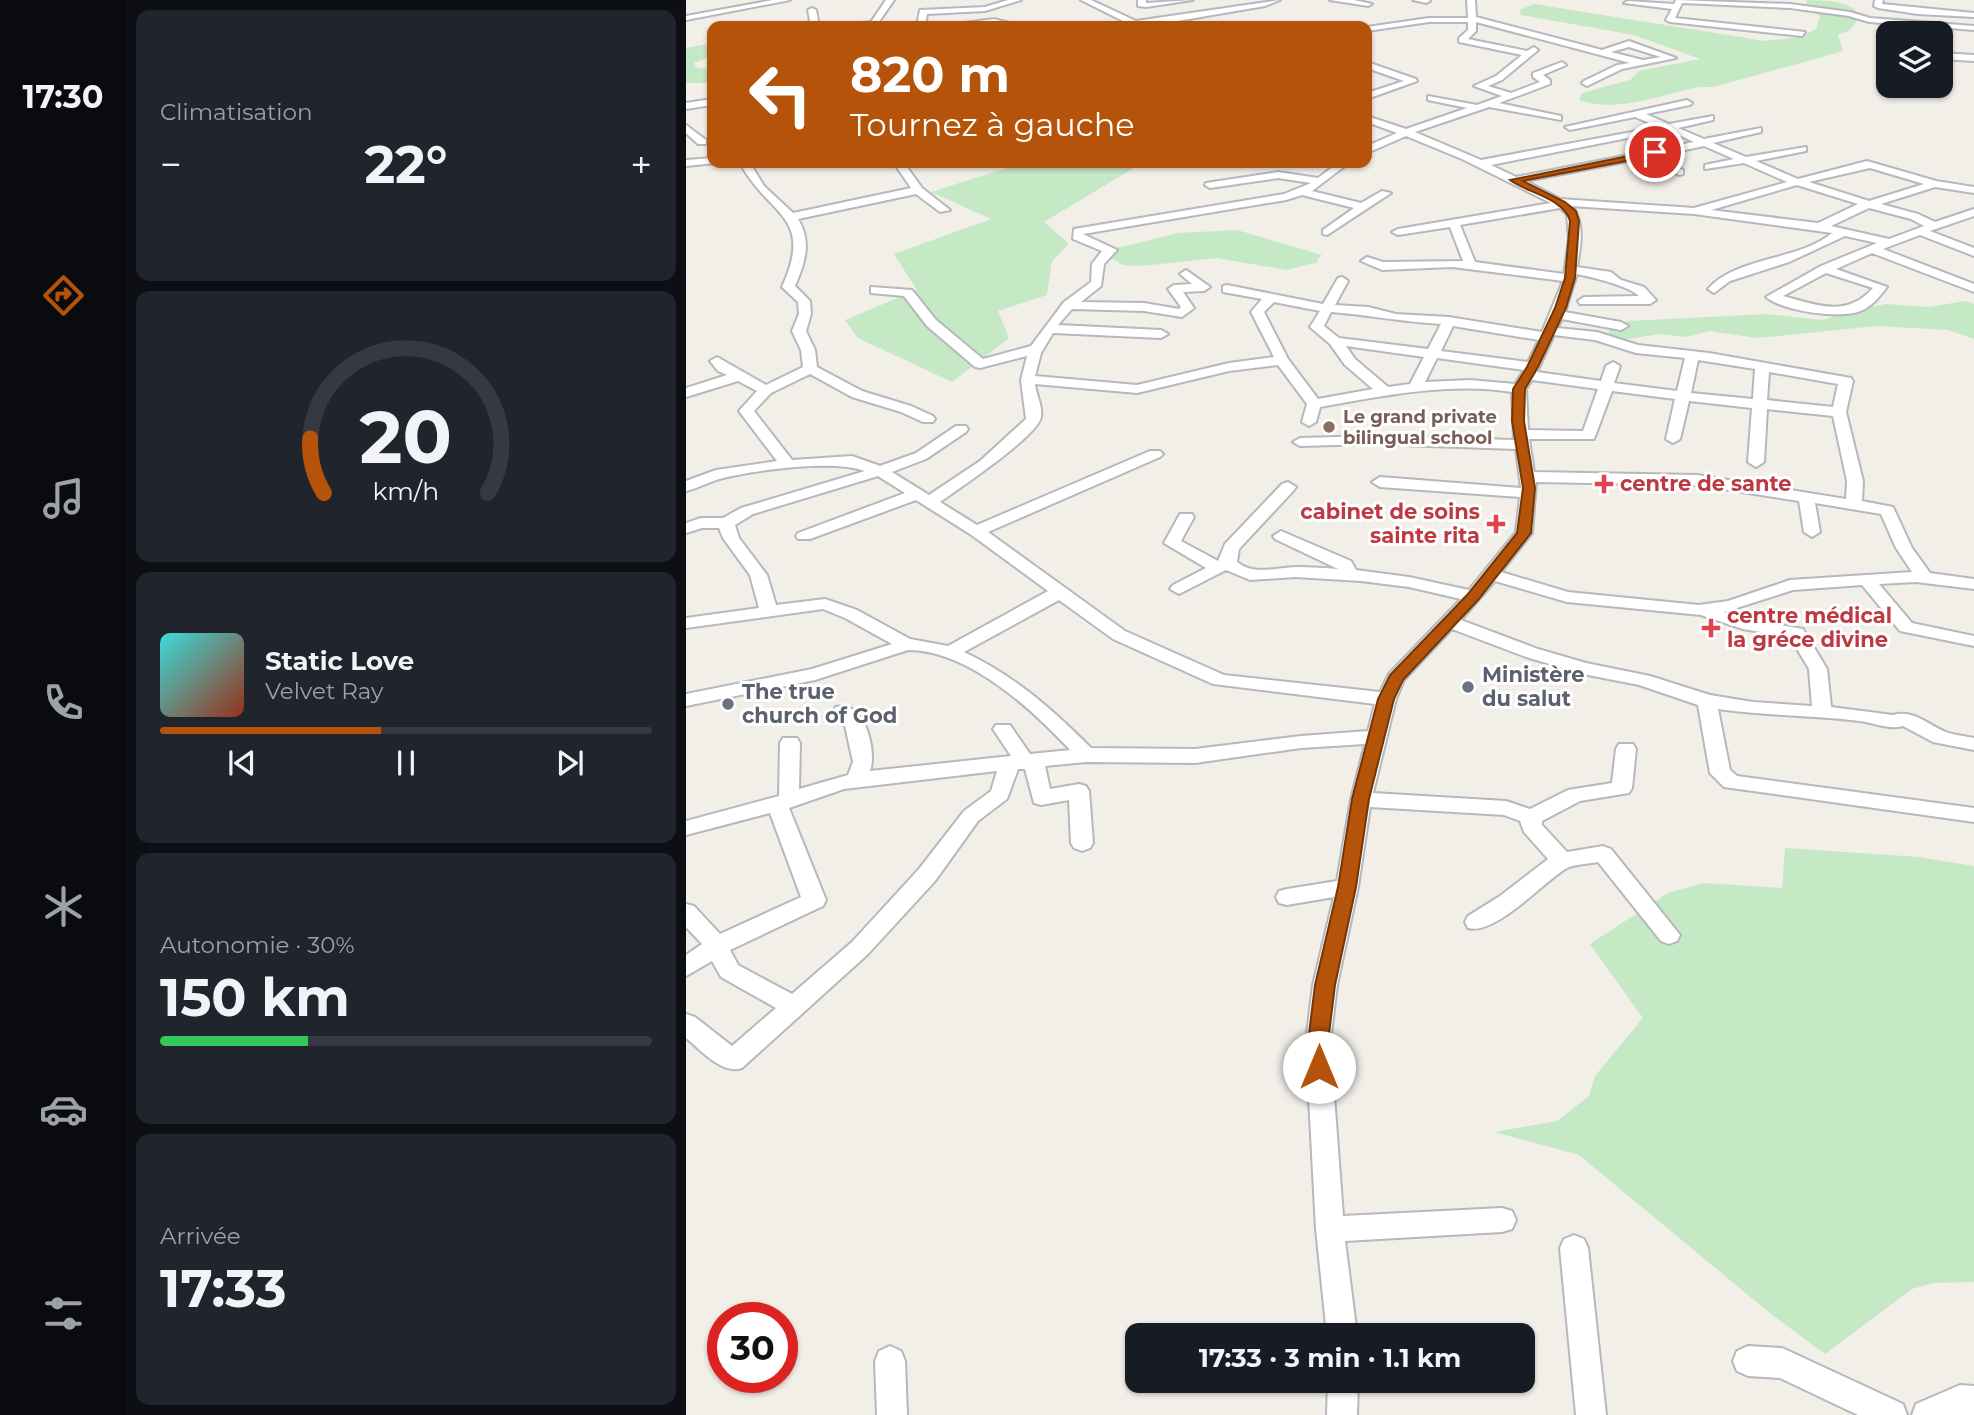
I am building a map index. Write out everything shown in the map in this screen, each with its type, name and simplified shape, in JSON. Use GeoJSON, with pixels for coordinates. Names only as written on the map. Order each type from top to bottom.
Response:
{"type":"FeatureCollection","features":[{"type":"Feature","properties":{"kind":"street"},"geometry":{"type":"LineString","coordinates":[[686,19],[786,0]]}},
{"type":"Feature","properties":{"kind":"street"},"geometry":{"type":"LineString","coordinates":[[875,21],[890,0]]}},
{"type":"Feature","properties":{"kind":"street"},"geometry":{"type":"LineString","coordinates":[[922,21],[925,12],[985,9],[1017,0]]}},
{"type":"Feature","properties":{"kind":"street"},"geometry":{"type":"LineString","coordinates":[[1085,0],[1109,6],[1130,21]]}},
{"type":"Feature","properties":{"kind":"street"},"geometry":{"type":"LineString","coordinates":[[1142,0],[1141,4],[1150,5],[1189,0]]}},
{"type":"Feature","properties":{"kind":"street"},"geometry":{"type":"LineString","coordinates":[[1160,21],[1276,0]]}},
{"type":"Feature","properties":{"kind":"street"},"geometry":{"type":"LineString","coordinates":[[1334,0],[1368,4]]}},
{"type":"Feature","properties":{"kind":"street"},"geometry":{"type":"LineString","coordinates":[[1471,0],[1474,20],[1472,31],[1462,40],[1528,54]]}},
{"type":"Feature","properties":{"kind":"street"},"geometry":{"type":"LineString","coordinates":[[1879,0],[1878,6],[1893,9],[1974,15]]}},
{"type":"Feature","properties":{"kind":"street"},"geometry":{"type":"LineString","coordinates":[[1628,3],[1790,6],[1850,14],[1869,20],[1974,28]]}},
{"type":"Feature","properties":{"kind":"street"},"geometry":{"type":"LineString","coordinates":[[1679,6],[1670,20],[1802,34]]}},
{"type":"Feature","properties":{"kind":"street"},"geometry":{"type":"LineString","coordinates":[[812,10],[814,21]]}},
{"type":"Feature","properties":{"kind":"street"},"geometry":{"type":"LineString","coordinates":[[1171,21],[1205,18],[1220,20]]}},
{"type":"Feature","properties":{"kind":"street"},"geometry":{"type":"LineString","coordinates":[[686,19],[704,26]]}},
{"type":"Feature","properties":{"kind":"street"},"geometry":{"type":"LineString","coordinates":[[1372,28],[1429,20],[1474,20],[1642,63]]}},
{"type":"Feature","properties":{"kind":"street"},"geometry":{"type":"LineString","coordinates":[[1511,96],[1479,86],[1508,72],[1528,54],[1553,39]]}},
{"type":"Feature","properties":{"kind":"street"},"geometry":{"type":"LineString","coordinates":[[1587,83],[1620,67],[1672,58],[1629,44],[1603,52]]}},
{"type":"Feature","properties":{"kind":"street"},"geometry":{"type":"LineString","coordinates":[[1953,57],[1974,58]]}},
{"type":"Feature","properties":{"kind":"street"},"geometry":{"type":"LineString","coordinates":[[1372,148],[1407,132],[1547,82],[1536,75],[1562,65]]}},
{"type":"Feature","properties":{"kind":"street"},"geometry":{"type":"LineString","coordinates":[[1372,67],[1413,81],[1372,94]]}},
{"type":"Feature","properties":{"kind":"street"},"geometry":{"type":"LineString","coordinates":[[1431,98],[1558,118]]}},
{"type":"Feature","properties":{"kind":"street"},"geometry":{"type":"LineString","coordinates":[[686,106],[707,103]]}},
{"type":"Feature","properties":{"kind":"street"},"geometry":{"type":"LineString","coordinates":[[1570,127],[1687,103]]}},
{"type":"Feature","properties":{"kind":"street"},"geometry":{"type":"LineString","coordinates":[[1634,113],[1797,182],[1914,216],[1932,225]]}},
{"type":"Feature","properties":{"kind":"street"},"geometry":{"type":"LineString","coordinates":[[1483,163],[1607,141],[1710,118]]}},
{"type":"Feature","properties":{"kind":"street"},"geometry":{"type":"LineString","coordinates":[[1341,1323],[1330,1228],[1318,1042],[1325,985],[1347,887],[1361,799],[1375,737],[1386,699],[1396,678],[1473,597],[1524,533],[1528,485],[1522,439],[1526,377],[1551,327],[1570,274],[1575,221],[1572,213],[1560,203],[1483,163],[1372,121]]}},
{"type":"Feature","properties":{"kind":"street"},"geometry":{"type":"LineString","coordinates":[[686,128],[702,142]]}},
{"type":"Feature","properties":{"kind":"street"},"geometry":{"type":"LineString","coordinates":[[1514,180],[1758,130]]}},
{"type":"Feature","properties":{"kind":"street"},"geometry":{"type":"LineString","coordinates":[[1607,141],[1679,172]]}},
{"type":"Feature","properties":{"kind":"street"},"geometry":{"type":"LineString","coordinates":[[1709,167],[1802,149]]}},
{"type":"Feature","properties":{"kind":"street"},"geometry":{"type":"LineString","coordinates":[[686,163],[707,161]]}},
{"type":"Feature","properties":{"kind":"street"},"geometry":{"type":"LineString","coordinates":[[1694,211],[1869,165],[1935,184],[1974,190]]}},
{"type":"Feature","properties":{"kind":"street"},"geometry":{"type":"LineString","coordinates":[[748,168],[760,188],[799,228],[799,266],[788,287],[804,301],[805,314],[799,331],[808,350],[810,369]]}},
{"type":"Feature","properties":{"kind":"street"},"geometry":{"type":"LineString","coordinates":[[903,168],[918,190],[944,210]]}},
{"type":"Feature","properties":{"kind":"street"},"geometry":{"type":"LineString","coordinates":[[804,536],[923,498],[985,464],[1033,420],[1035,412],[1029,396],[1027,372],[1036,349],[1068,305],[1097,283],[1095,267],[1101,256],[1111,250],[1077,237],[1077,231],[1286,197],[1319,181],[1337,168]]}},
{"type":"Feature","properties":{"kind":"street"},"geometry":{"type":"LineString","coordinates":[[1210,185],[1278,175],[1319,181]]}},
{"type":"Feature","properties":{"kind":"street"},"geometry":{"type":"LineString","coordinates":[[1820,226],[1853,209],[1935,184]]}},
{"type":"Feature","properties":{"kind":"street"},"geometry":{"type":"LineString","coordinates":[[790,216],[803,216],[918,190]]}},
{"type":"Feature","properties":{"kind":"street"},"geometry":{"type":"LineString","coordinates":[[1301,191],[1360,206]]}},
{"type":"Feature","properties":{"kind":"street"},"geometry":{"type":"LineString","coordinates":[[1327,232],[1360,206],[1385,193]]}},
{"type":"Feature","properties":{"kind":"street"},"geometry":{"type":"LineString","coordinates":[[1398,232],[1560,203],[1694,211],[1820,226],[1888,242]]}},
{"type":"Feature","properties":{"kind":"street"},"geometry":{"type":"LineString","coordinates":[[1785,259],[1824,270],[1881,287],[1863,306],[1840,312],[1772,297],[1824,270],[1888,242],[1974,212]]}},
{"type":"Feature","properties":{"kind":"street"},"geometry":{"type":"LineString","coordinates":[[1454,224],[1470,265]]}},
{"type":"Feature","properties":{"kind":"street"},"geometry":{"type":"LineString","coordinates":[[1714,289],[1726,278],[1785,259],[1839,236],[1837,229]]}},
{"type":"Feature","properties":{"kind":"street"},"geometry":{"type":"LineString","coordinates":[[1917,230],[1974,252]]}},
{"type":"Feature","properties":{"kind":"street"},"geometry":{"type":"LineString","coordinates":[[1872,249],[1974,288]]}},
{"type":"Feature","properties":{"kind":"street"},"geometry":{"type":"LineString","coordinates":[[1397,250],[1404,263]]}},
{"type":"Feature","properties":{"kind":"street"},"geometry":{"type":"LineString","coordinates":[[1367,261],[1382,266],[1404,263],[1470,265],[1607,275],[1617,284],[1640,289],[1650,300],[1584,300]]}},
{"type":"Feature","properties":{"kind":"street"},"geometry":{"type":"LineString","coordinates":[[1068,305],[1144,307],[1182,313],[1188,308],[1174,289],[1204,287],[1186,274]]}},
{"type":"Feature","properties":{"kind":"street"},"geometry":{"type":"LineString","coordinates":[[1342,281],[1317,327],[1335,341],[1350,362],[1384,391]]}},
{"type":"Feature","properties":{"kind":"street"},"geometry":{"type":"LineString","coordinates":[[1227,289],[1326,308],[1368,311],[1396,318],[1551,327],[1621,326]]}},
{"type":"Feature","properties":{"kind":"street"},"geometry":{"type":"LineString","coordinates":[[876,290],[908,293],[933,326],[954,340],[980,364],[1036,349]]}},
{"type":"Feature","properties":{"kind":"street"},"geometry":{"type":"LineString","coordinates":[[1271,297],[1256,312],[1282,360],[1314,404]]}},
{"type":"Feature","properties":{"kind":"street"},"geometry":{"type":"LineString","coordinates":[[1415,388],[1449,321]]}},
{"type":"Feature","properties":{"kind":"street"},"geometry":{"type":"LineString","coordinates":[[1551,327],[1597,336],[1636,349],[1709,357],[1846,381],[1839,412],[1855,481],[1854,504]]}},
{"type":"Feature","properties":{"kind":"street"},"geometry":{"type":"LineString","coordinates":[[1050,329],[1161,334]]}},
{"type":"Feature","properties":{"kind":"street"},"geometry":{"type":"LineString","coordinates":[[1335,341],[1432,354],[1526,377],[1839,412]]}},
{"type":"Feature","properties":{"kind":"street"},"geometry":{"type":"LineString","coordinates":[[1673,439],[1692,357]]}},
{"type":"Feature","properties":{"kind":"street"},"geometry":{"type":"LineString","coordinates":[[717,360],[723,368],[766,390]]}},
{"type":"Feature","properties":{"kind":"street"},"geometry":{"type":"LineString","coordinates":[[1028,380],[1067,381],[1137,389],[1229,367],[1282,360]]}},
{"type":"Feature","properties":{"kind":"street"},"geometry":{"type":"LineString","coordinates":[[1300,442],[1589,436],[1614,366]]}},
{"type":"Feature","properties":{"kind":"street"},"geometry":{"type":"LineString","coordinates":[[1756,462],[1762,368]]}},
{"type":"Feature","properties":{"kind":"street"},"geometry":{"type":"LineString","coordinates":[[786,463],[778,448],[756,429],[746,411],[766,390],[810,369]]}},
{"type":"Feature","properties":{"kind":"street"},"geometry":{"type":"LineString","coordinates":[[810,369],[857,394],[906,409],[928,419]]}},
{"type":"Feature","properties":{"kind":"street"},"geometry":{"type":"LineString","coordinates":[[686,393],[739,376]]}},
{"type":"Feature","properties":{"kind":"street"},"geometry":{"type":"LineString","coordinates":[[1314,404],[1384,391],[1495,383],[1526,377]]}},
{"type":"Feature","properties":{"kind":"street"},"geometry":{"type":"LineString","coordinates":[[1309,422],[1314,404]]}},
{"type":"Feature","properties":{"kind":"street"},"geometry":{"type":"LineString","coordinates":[[686,510],[694,526],[726,523],[747,511],[880,471],[920,456],[961,429]]}},
{"type":"Feature","properties":{"kind":"street"},"geometry":{"type":"LineString","coordinates":[[976,531],[1155,454]]}},
{"type":"Feature","properties":{"kind":"street"},"geometry":{"type":"LineString","coordinates":[[686,486],[716,475],[786,463],[852,461],[880,471],[976,531],[1119,635],[1220,680],[1386,699]]}},
{"type":"Feature","properties":{"kind":"street"},"geometry":{"type":"LineString","coordinates":[[1380,482],[1528,485],[1659,477],[1735,484],[1854,504],[1886,510],[1904,548],[1924,578]]}},
{"type":"Feature","properties":{"kind":"street"},"geometry":{"type":"LineString","coordinates":[[1179,589],[1223,565],[1231,548],[1288,487]]}},
{"type":"Feature","properties":{"kind":"street"},"geometry":{"type":"LineString","coordinates":[[1806,496],[1812,532]]}},
{"type":"Feature","properties":{"kind":"street"},"geometry":{"type":"LineString","coordinates":[[1186,517],[1172,543],[1241,573],[1331,573],[1450,589],[1473,597]]}},
{"type":"Feature","properties":{"kind":"street"},"geometry":{"type":"LineString","coordinates":[[726,523],[731,538],[758,575],[769,612]]}},
{"type":"Feature","properties":{"kind":"street"},"geometry":{"type":"LineString","coordinates":[[1281,536],[1345,565],[1351,577]]}},
{"type":"Feature","properties":{"kind":"street"},"geometry":{"type":"LineString","coordinates":[[1492,575],[1567,597],[1699,610],[1743,624],[1797,633],[1818,669],[1822,712]]}},
{"type":"Feature","properties":{"kind":"street"},"geometry":{"type":"LineString","coordinates":[[1699,610],[1731,606],[1790,585],[1924,578],[1974,584]]}},
{"type":"Feature","properties":{"kind":"street"},"geometry":{"type":"LineString","coordinates":[[1867,579],[1906,627],[1974,641]]}},
{"type":"Feature","properties":{"kind":"street"},"geometry":{"type":"LineString","coordinates":[[951,652],[1058,593]]}},
{"type":"Feature","properties":{"kind":"street"},"geometry":{"type":"LineString","coordinates":[[686,623],[825,604],[851,614],[907,646]]}},
{"type":"Feature","properties":{"kind":"street"},"geometry":{"type":"LineString","coordinates":[[1449,622],[1532,653],[1583,668],[1643,680],[1707,701],[1753,708],[1870,716],[1895,722],[1902,719],[1919,724],[1940,737],[1974,744]]}},
{"type":"Feature","properties":{"kind":"street"},"geometry":{"type":"LineString","coordinates":[[686,701],[815,674],[907,646],[923,645],[951,652],[1032,702],[1086,755]]}},
{"type":"Feature","properties":{"kind":"street"},"geometry":{"type":"LineString","coordinates":[[1707,701],[1720,773],[1731,782],[1974,815]]}},
{"type":"Feature","properties":{"kind":"street"},"geometry":{"type":"LineString","coordinates":[[843,711],[853,718],[863,762],[856,781]]}},
{"type":"Feature","properties":{"kind":"street"},"geometry":{"type":"LineString","coordinates":[[1003,729],[1041,798],[1079,790],[1083,843]]}},
{"type":"Feature","properties":{"kind":"street"},"geometry":{"type":"LineString","coordinates":[[686,828],[856,781],[1086,755],[1195,756],[1301,742],[1375,737]]}},
{"type":"Feature","properties":{"kind":"street"},"geometry":{"type":"LineString","coordinates":[[686,967],[717,946],[815,900],[783,802],[790,743]]}},
{"type":"Feature","properties":{"kind":"street"},"geometry":{"type":"LineString","coordinates":[[1361,799],[1506,808],[1531,817],[1575,794],[1622,788],[1626,749]]}},
{"type":"Feature","properties":{"kind":"street"},"geometry":{"type":"LineString","coordinates":[[686,1024],[733,1062],[860,948],[927,875],[971,816],[1000,794],[1023,763]]}},
{"type":"Feature","properties":{"kind":"street"},"geometry":{"type":"LineString","coordinates":[[1531,817],[1531,827],[1562,860]]}},
{"type":"Feature","properties":{"kind":"street"},"geometry":{"type":"LineString","coordinates":[[1476,922],[1508,902],[1562,860],[1603,854],[1669,935]]}},
{"type":"Feature","properties":{"kind":"street"},"geometry":{"type":"LineString","coordinates":[[1287,897],[1347,887]]}},
{"type":"Feature","properties":{"kind":"street"},"geometry":{"type":"LineString","coordinates":[[686,912],[717,946],[729,971],[794,1006]]}},
{"type":"Feature","properties":{"kind":"street"},"geometry":{"type":"LineString","coordinates":[[1330,1228],[1502,1220]]}},
{"type":"Feature","properties":{"kind":"street"},"geometry":{"type":"LineString","coordinates":[[1574,1248],[1591,1415]]}},
{"type":"Feature","properties":{"kind":"street"},"geometry":{"type":"LineString","coordinates":[[890,1361],[892,1415]]}},
{"type":"Feature","properties":{"kind":"street"},"geometry":{"type":"LineString","coordinates":[[1748,1361],[1782,1363],[1892,1415]]}},
{"type":"Feature","properties":{"kind":"street"},"geometry":{"type":"LineString","coordinates":[[1342,1415],[1343,1393]]}},
{"type":"Feature","properties":{"kind":"street"},"geometry":{"type":"LineString","coordinates":[[1927,1415],[1960,1399],[1974,1401]]}},
{"type":"Feature","properties":{"kind":"green space"},"geometry":{"type":"Polygon","coordinates":[[[1806,0],[1845,4],[1860,16],[1850,30],[1838,35],[1843,51],[1714,87],[1700,87],[1609,105],[1579,100],[1582,93],[1630,80],[1639,71],[1700,59],[1634,35],[1521,15],[1519,10],[1534,4],[1765,41],[1800,37],[1816,29],[1820,17],[1808,6],[1806,0]]]}},
{"type":"Feature","properties":{"kind":"green space"},"geometry":{"type":"Polygon","coordinates":[[[707,44],[707,58],[694,63],[696,68],[707,69],[707,83],[686,83],[686,48],[707,44]]]}},
{"type":"Feature","properties":{"kind":"green space"},"geometry":{"type":"Polygon","coordinates":[[[1007,168],[1134,168],[1044,222],[1069,244],[1052,261],[1047,295],[998,311],[1009,338],[952,382],[858,338],[845,320],[917,290],[894,254],[991,219],[931,192],[1007,168]]]}},
{"type":"Feature","properties":{"kind":"green space"},"geometry":{"type":"Polygon","coordinates":[[[1237,230],[1322,255],[1317,259],[1318,262],[1287,270],[1217,258],[1141,266],[1123,265],[1103,254],[1104,247],[1122,247],[1178,233],[1237,230]]]}},
{"type":"Feature","properties":{"kind":"green space"},"geometry":{"type":"Polygon","coordinates":[[[1966,301],[1974,304],[1974,339],[1948,330],[1876,326],[1757,338],[1710,331],[1685,337],[1661,334],[1615,341],[1606,338],[1612,325],[1629,321],[1767,314],[1823,320],[1851,310],[1886,304],[1928,307],[1966,301]]]}},
{"type":"Feature","properties":{"kind":"green space"},"geometry":{"type":"Polygon","coordinates":[[[1785,848],[1919,857],[1974,866],[1974,1282],[1934,1283],[1912,1289],[1825,1354],[1771,1314],[1579,1155],[1494,1132],[1557,1121],[1589,1096],[1595,1076],[1643,1018],[1590,944],[1668,893],[1703,883],[1782,888],[1785,848]]]}},
{"type":"Feature","properties":{"kind":"place","name":"Le grand private bilingual school"},"geometry":{"type":"Point","coordinates":[1329,427]}},
{"type":"Feature","properties":{"kind":"place","name":"centre de sante"},"geometry":{"type":"Point","coordinates":[1604,484]}},
{"type":"Feature","properties":{"kind":"place","name":"cabinet de soins sainte rita"},"geometry":{"type":"Point","coordinates":[1496,524]}},
{"type":"Feature","properties":{"kind":"place","name":"centre médical la gréce divine"},"geometry":{"type":"Point","coordinates":[1711,628]}},
{"type":"Feature","properties":{"kind":"place","name":"Ministère du salut"},"geometry":{"type":"Point","coordinates":[1468,687]}},
{"type":"Feature","properties":{"kind":"place","name":"The true church of God"},"geometry":{"type":"Point","coordinates":[728,704]}},
{"type":"Feature","properties":{"kind":"route"},"geometry":{"type":"LineString","coordinates":[[1319,1067],[1318,1042],[1325,985],[1347,887],[1361,799],[1386,699],[1396,678],[1473,597],[1524,533],[1529,488],[1518,421],[1519,389],[1533,367],[1560,308],[1570,278],[1575,221],[1568,208],[1514,180],[1642,156],[1633,152],[1655,152]]}}]}
